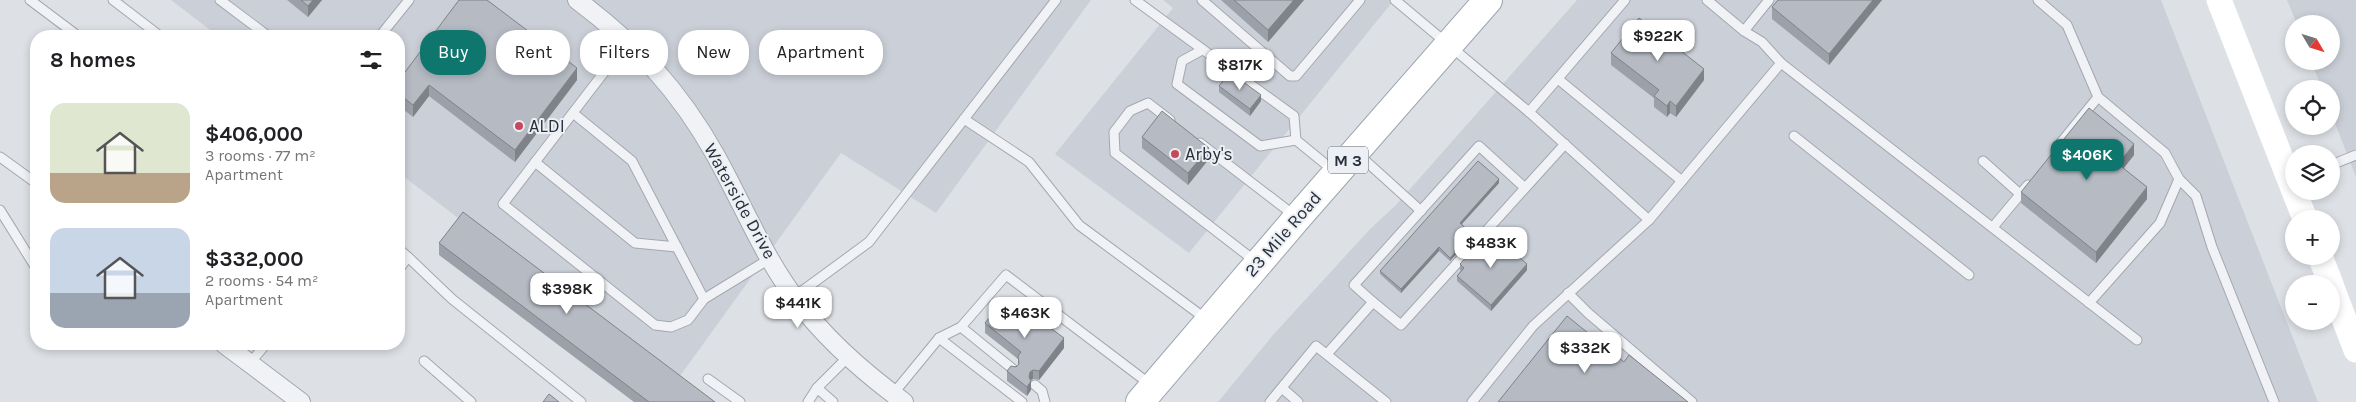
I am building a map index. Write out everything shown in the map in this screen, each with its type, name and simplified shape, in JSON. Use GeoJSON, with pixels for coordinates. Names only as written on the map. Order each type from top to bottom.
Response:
{"type":"FeatureCollection","features":[{"type":"Feature","properties":{"kind":"main road"},"geometry":{"type":"LineString","coordinates":[[2219,0],[2285,163]]}},
{"type":"Feature","properties":{"kind":"main road","name":"23 Mile Road"},"geometry":{"type":"LineString","coordinates":[[1147,394],[1258,263],[1486,1]]}},
{"type":"Feature","properties":{"kind":"main road"},"geometry":{"type":"LineString","coordinates":[[2340,308],[2356,350]]}},
{"type":"Feature","properties":{"kind":"street","name":"Waterside Drive"},"geometry":{"type":"LineString","coordinates":[[577,0],[615,30]]}},
{"type":"Feature","properties":{"kind":"street","name":"Waterside Drive"},"geometry":{"type":"LineString","coordinates":[[661,75],[696,122],[794,297],[848,358],[898,398]]}},
{"type":"Feature","properties":{"kind":"street"},"geometry":{"type":"LineString","coordinates":[[232,350],[301,402]]}},
{"type":"Feature","properties":{"kind":"lane"},"geometry":{"type":"LineString","coordinates":[[30,0],[70,30]]}},
{"type":"Feature","properties":{"kind":"lane"},"geometry":{"type":"LineString","coordinates":[[112,0],[152,30]]}},
{"type":"Feature","properties":{"kind":"lane"},"geometry":{"type":"LineString","coordinates":[[220,0],[260,30]]}},
{"type":"Feature","properties":{"kind":"lane"},"geometry":{"type":"LineString","coordinates":[[385,30],[409,0]]}},
{"type":"Feature","properties":{"kind":"lane"},"geometry":{"type":"LineString","coordinates":[[794,297],[868,242],[1056,0]]}},
{"type":"Feature","properties":{"kind":"lane"},"geometry":{"type":"LineString","coordinates":[[1135,0],[1294,116],[1296,140],[1336,173]]}},
{"type":"Feature","properties":{"kind":"lane"},"geometry":{"type":"LineString","coordinates":[[1202,0],[1290,76],[1296,76],[1360,0]]}},
{"type":"Feature","properties":{"kind":"lane"},"geometry":{"type":"LineString","coordinates":[[1395,0],[1530,112],[1650,220]]}},
{"type":"Feature","properties":{"kind":"lane"},"geometry":{"type":"LineString","coordinates":[[1530,112],[1625,0]]}},
{"type":"Feature","properties":{"kind":"lane"},"geometry":{"type":"LineString","coordinates":[[1707,0],[1744,31],[1762,42],[1781,63],[2137,340]]}},
{"type":"Feature","properties":{"kind":"lane"},"geometry":{"type":"LineString","coordinates":[[1744,31],[1769,0]]}},
{"type":"Feature","properties":{"kind":"lane"},"geometry":{"type":"LineString","coordinates":[[2038,0],[2067,25],[2098,96],[2165,153],[2179,179],[2196,196],[2212,247],[2274,402]]}},
{"type":"Feature","properties":{"kind":"lane"},"geometry":{"type":"LineString","coordinates":[[1202,50],[1182,61],[1177,84],[1260,146],[1296,140]]}},
{"type":"Feature","properties":{"kind":"lane"},"geometry":{"type":"LineString","coordinates":[[1472,402],[1533,326],[1650,220],[1781,63]]}},
{"type":"Feature","properties":{"kind":"lane"},"geometry":{"type":"LineString","coordinates":[[601,75],[503,204],[655,324],[671,327],[688,320],[704,299],[771,258]]}},
{"type":"Feature","properties":{"kind":"lane"},"geometry":{"type":"LineString","coordinates":[[1558,79],[1682,181]]}},
{"type":"Feature","properties":{"kind":"lane"},"geometry":{"type":"LineString","coordinates":[[2050,156],[2098,96]]}},
{"type":"Feature","properties":{"kind":"lane"},"geometry":{"type":"LineString","coordinates":[[1179,127],[1148,103],[1130,111],[1114,132],[1115,153],[1258,263]]}},
{"type":"Feature","properties":{"kind":"lane"},"geometry":{"type":"LineString","coordinates":[[572,113],[632,161],[704,299]]}},
{"type":"Feature","properties":{"kind":"lane"},"geometry":{"type":"LineString","coordinates":[[964,119],[1029,162],[1078,225],[1208,321]]}},
{"type":"Feature","properties":{"kind":"lane"},"geometry":{"type":"LineString","coordinates":[[1794,136],[1969,276]]}},
{"type":"Feature","properties":{"kind":"lane"},"geometry":{"type":"LineString","coordinates":[[1194,138],[1298,217]]}},
{"type":"Feature","properties":{"kind":"lane"},"geometry":{"type":"LineString","coordinates":[[1526,188],[1479,146],[1354,285],[1401,325],[1526,188],[1565,144]]}},
{"type":"Feature","properties":{"kind":"lane"},"geometry":{"type":"LineString","coordinates":[[1356,152],[1421,210]]}},
{"type":"Feature","properties":{"kind":"lane"},"geometry":{"type":"LineString","coordinates":[[2340,161],[2356,155]]}},
{"type":"Feature","properties":{"kind":"lane"},"geometry":{"type":"LineString","coordinates":[[0,157],[30,179]]}},
{"type":"Feature","properties":{"kind":"lane"},"geometry":{"type":"LineString","coordinates":[[536,162],[635,243],[677,247]]}},
{"type":"Feature","properties":{"kind":"lane"},"geometry":{"type":"LineString","coordinates":[[1983,162],[2020,194]]}},
{"type":"Feature","properties":{"kind":"lane"},"geometry":{"type":"LineString","coordinates":[[1994,227],[2032,179]]}},
{"type":"Feature","properties":{"kind":"lane"},"geometry":{"type":"LineString","coordinates":[[2089,302],[2160,223],[2179,179]]}},
{"type":"Feature","properties":{"kind":"lane"},"geometry":{"type":"LineString","coordinates":[[0,210],[30,258]]}},
{"type":"Feature","properties":{"kind":"lane"},"geometry":{"type":"LineString","coordinates":[[405,254],[452,299],[581,402]]}},
{"type":"Feature","properties":{"kind":"lane"},"geometry":{"type":"LineString","coordinates":[[405,261],[408,257]]}},
{"type":"Feature","properties":{"kind":"lane"},"geometry":{"type":"LineString","coordinates":[[898,398],[939,338],[961,327],[1006,275],[1147,394]]}},
{"type":"Feature","properties":{"kind":"lane"},"geometry":{"type":"LineString","coordinates":[[1568,293],[1588,313],[1692,402]]}},
{"type":"Feature","properties":{"kind":"lane"},"geometry":{"type":"LineString","coordinates":[[1327,354],[1373,302]]}},
{"type":"Feature","properties":{"kind":"lane"},"geometry":{"type":"LineString","coordinates":[[961,327],[1014,370]]}},
{"type":"Feature","properties":{"kind":"lane"},"geometry":{"type":"LineString","coordinates":[[939,338],[1022,402]]}},
{"type":"Feature","properties":{"kind":"lane"},"geometry":{"type":"LineString","coordinates":[[1270,402],[1316,346],[1386,402]]}},
{"type":"Feature","properties":{"kind":"lane"},"geometry":{"type":"LineString","coordinates":[[250,363],[261,350]]}},
{"type":"Feature","properties":{"kind":"lane"},"geometry":{"type":"LineString","coordinates":[[808,402],[817,388],[848,358]]}},
{"type":"Feature","properties":{"kind":"lane"},"geometry":{"type":"LineString","coordinates":[[424,361],[472,402]]}},
{"type":"Feature","properties":{"kind":"lane"},"geometry":{"type":"LineString","coordinates":[[708,379],[740,402]]}},
{"type":"Feature","properties":{"kind":"lane"},"geometry":{"type":"LineString","coordinates":[[1035,385],[1042,391],[1045,402]]}},
{"type":"Feature","properties":{"kind":"lane"},"geometry":{"type":"LineString","coordinates":[[817,388],[833,402]]}},
{"type":"Feature","properties":{"kind":"lane"},"geometry":{"type":"LineString","coordinates":[[1282,388],[1298,402]]}},
{"type":"Feature","properties":{"kind":"shaded area"},"geometry":{"type":"Polygon","coordinates":[[[171,0],[1091,0],[936,213],[841,153],[675,383],[405,178],[405,30],[210,30],[171,0]]]}},
{"type":"Feature","properties":{"kind":"shaded area"},"geometry":{"type":"Polygon","coordinates":[[[1163,0],[1394,0],[1189,253],[1055,154],[1173,8],[1163,0]]]}},
{"type":"Feature","properties":{"kind":"shaded area"},"geometry":{"type":"Polygon","coordinates":[[[1577,0],[2161,0],[2285,318],[2285,330],[2290,330],[2318,402],[1218,402],[1273,335],[1370,229],[1395,206],[1577,0]]]}},
{"type":"Feature","properties":{"kind":"shaded area"},"geometry":{"type":"Polygon","coordinates":[[[2287,0],[2356,0],[2356,177],[2340,135],[2340,80],[2318,80],[2315,70],[2340,70],[2340,15],[2293,15],[2287,0]]]}},
{"type":"Feature","properties":{"kind":"building"},"geometry":{"type":"Polygon","coordinates":[[[301,0],[313,0],[308,6],[301,0]]]}},
{"type":"Feature","properties":{"kind":"building"},"geometry":{"type":"Polygon","coordinates":[[[459,0],[487,0],[527,30],[496,30],[496,75],[570,75],[570,63],[577,68],[515,150],[429,85],[413,105],[405,99],[405,72],[420,52],[420,75],[486,75],[486,30],[436,30],[459,0]]]}},
{"type":"Feature","properties":{"kind":"building"},"geometry":{"type":"Polygon","coordinates":[[[1234,0],[1294,0],[1268,30],[1234,0]]]}},
{"type":"Feature","properties":{"kind":"building"},"geometry":{"type":"Polygon","coordinates":[[[1778,0],[1873,0],[1829,54],[1772,7],[1778,0]]]}},
{"type":"Feature","properties":{"kind":"building"},"geometry":{"type":"Polygon","coordinates":[[[1639,18],[1704,69],[1676,106],[1670,101],[1667,106],[1654,96],[1659,90],[1611,53],[1639,18]]]}},
{"type":"Feature","properties":{"kind":"building"},"geometry":{"type":"Polygon","coordinates":[[[1230,72],[1261,95],[1250,109],[1219,86],[1230,72]]]}},
{"type":"Feature","properties":{"kind":"building"},"geometry":{"type":"Polygon","coordinates":[[[2089,108],[2134,144],[2118,164],[2147,187],[2096,252],[2021,192],[2089,108]]]}},
{"type":"Feature","properties":{"kind":"building","name":"Arby's"},"geometry":{"type":"Polygon","coordinates":[[[1162,111],[1209,148],[1188,173],[1142,137],[1162,111]]]}},
{"type":"Feature","properties":{"kind":"building"},"geometry":{"type":"Polygon","coordinates":[[[1478,161],[1499,179],[1460,223],[1472,234],[1450,258],[1439,247],[1401,289],[1380,271],[1478,161]]]}},
{"type":"Feature","properties":{"kind":"building"},"geometry":{"type":"Polygon","coordinates":[[[463,212],[715,402],[649,402],[439,243],[463,212]]]}},
{"type":"Feature","properties":{"kind":"building"},"geometry":{"type":"Polygon","coordinates":[[[1493,235],[1527,264],[1491,305],[1457,276],[1464,268],[1460,264],[1482,240],[1485,243],[1493,235]]]}},
{"type":"Feature","properties":{"kind":"building"},"geometry":{"type":"Polygon","coordinates":[[[1004,299],[1027,317],[1030,313],[1064,338],[1039,371],[1033,370],[1030,372],[1029,377],[1031,381],[1027,387],[1007,371],[1011,366],[1016,367],[1019,364],[1018,356],[1021,352],[985,323],[1004,299]]]}},
{"type":"Feature","properties":{"kind":"building"},"geometry":{"type":"Polygon","coordinates":[[[1567,316],[1624,362],[1629,355],[1688,402],[1498,402],[1567,316]]]}},
{"type":"Feature","properties":{"kind":"building"},"geometry":{"type":"Polygon","coordinates":[[[549,394],[559,402],[543,402],[549,394]]]}},
{"type":"Feature","properties":{"kind":"place","name":"ALDI"},"geometry":{"type":"Point","coordinates":[519,126]}},
{"type":"Feature","properties":{"kind":"place","name":"Arby's"},"geometry":{"type":"Point","coordinates":[1175,154]}}]}
